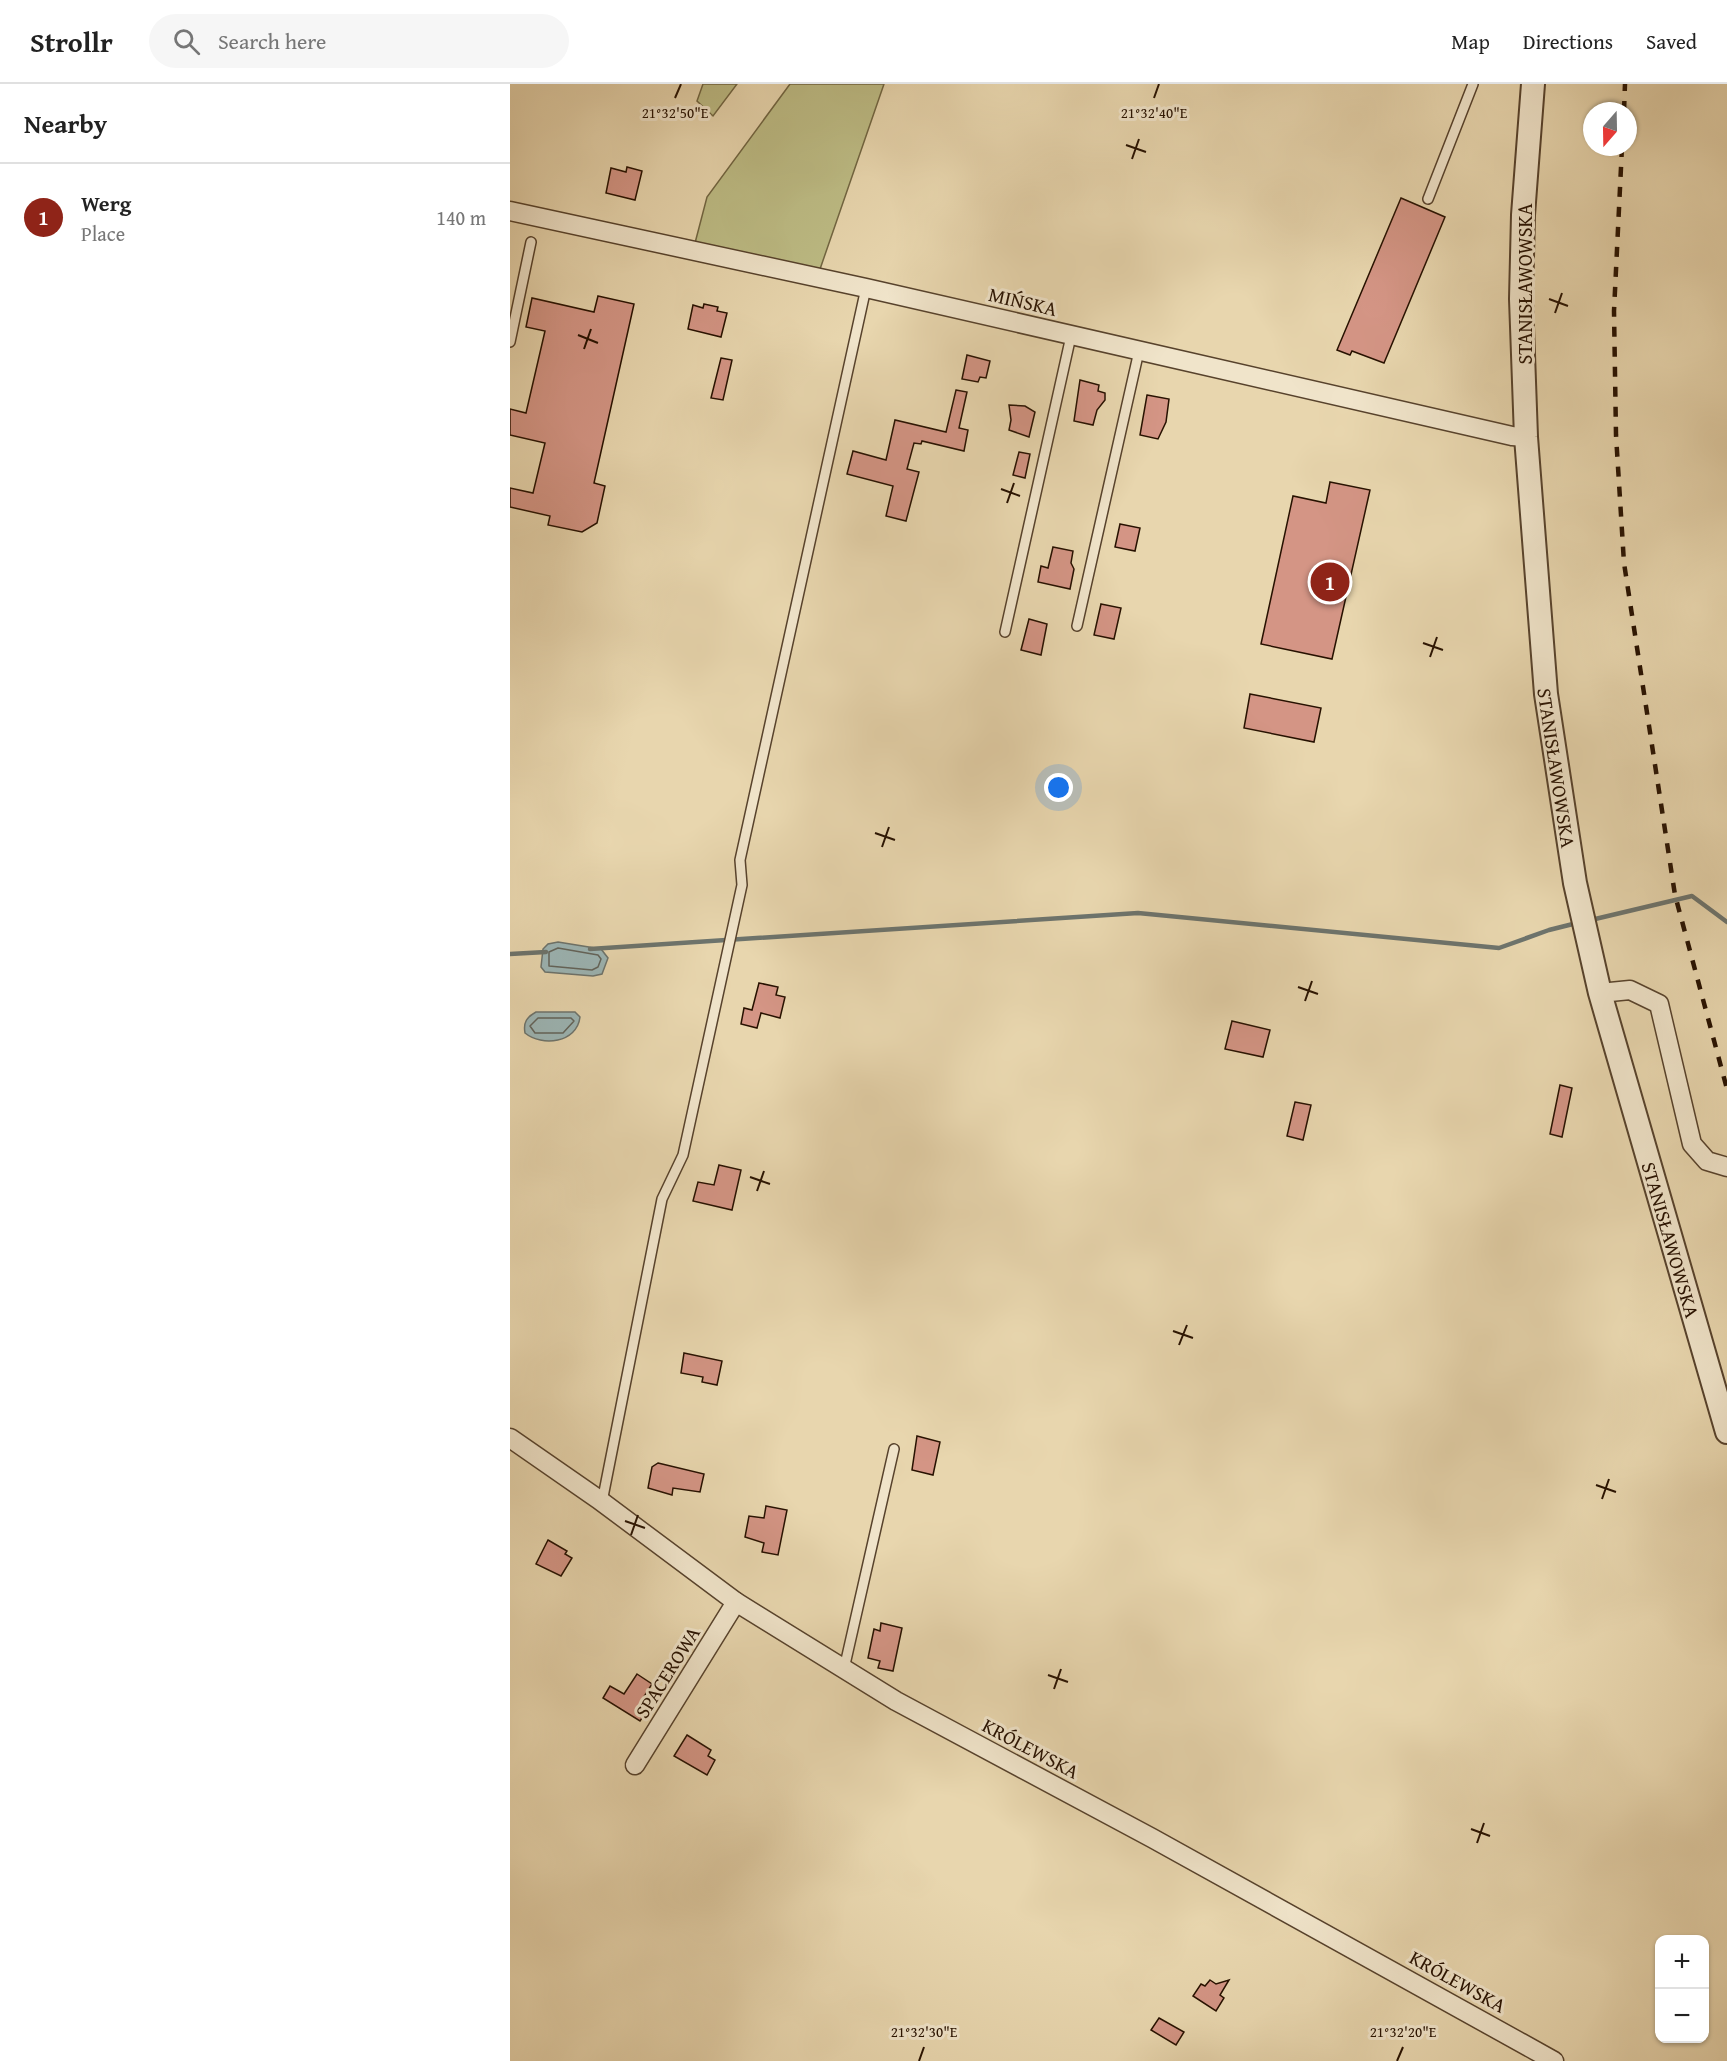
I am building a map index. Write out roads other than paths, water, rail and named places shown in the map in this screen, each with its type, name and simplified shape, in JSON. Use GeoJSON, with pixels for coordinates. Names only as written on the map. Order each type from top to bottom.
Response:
{"type":"FeatureCollection","features":[{"type":"Feature","properties":{"kind":"street","name":"STANISŁAWOWSKA"},"geometry":{"type":"LineString","coordinates":[[1533,84],[1523,215],[1521,299],[1526,437],[1546,694],[1584,921],[1600,993],[1727,1432]]}},
{"type":"Feature","properties":{"kind":"street","name":"MIŃSKA"},"geometry":{"type":"LineString","coordinates":[[510,211],[866,288],[1512,436],[1526,437]]}},
{"type":"Feature","properties":{"kind":"street"},"geometry":{"type":"LineString","coordinates":[[1600,993],[1630,990],[1659,1004],[1692,1144],[1707,1161],[1727,1167]]}},
{"type":"Feature","properties":{"kind":"street","name":"KRÓLEWSKA"},"geometry":{"type":"LineString","coordinates":[[510,1438],[602,1502],[736,1602],[896,1701],[1152,1838],[1554,2061]]}},
{"type":"Feature","properties":{"kind":"street","name":"SPACEROWA"},"geometry":{"type":"LineString","coordinates":[[636,1766],[736,1602]]}},
{"type":"Feature","properties":{"kind":"lane"},"geometry":{"type":"LineString","coordinates":[[1428,199],[1473,84]]}},
{"type":"Feature","properties":{"kind":"lane"},"geometry":{"type":"LineString","coordinates":[[510,342],[531,243]]}},
{"type":"Feature","properties":{"kind":"lane"},"geometry":{"type":"LineString","coordinates":[[602,1502],[662,1199],[683,1155],[742,885],[740,860],[866,288]]}},
{"type":"Feature","properties":{"kind":"lane"},"geometry":{"type":"LineString","coordinates":[[1005,632],[1071,336]]}},
{"type":"Feature","properties":{"kind":"lane"},"geometry":{"type":"LineString","coordinates":[[1077,626],[1138,351]]}},
{"type":"Feature","properties":{"kind":"lane"},"geometry":{"type":"LineString","coordinates":[[844,1669],[894,1449]]}},
{"type":"Feature","properties":{"kind":"water"},"geometry":{"type":"Polygon","coordinates":[[[558,942],[601,949],[608,958],[602,974],[593,976],[545,972],[541,967],[543,949],[548,944],[558,942]]]}},
{"type":"Feature","properties":{"kind":"water"},"geometry":{"type":"Polygon","coordinates":[[[536,1012],[575,1012],[580,1017],[573,1032],[566,1037],[558,1040],[540,1040],[525,1033],[526,1020],[536,1012]]]}},
{"type":"Feature","properties":{"kind":"waterway"},"geometry":{"type":"LineString","coordinates":[[1591,920],[1692,896],[1727,922]]}},
{"type":"Feature","properties":{"kind":"waterway"},"geometry":{"type":"LineString","coordinates":[[590,949],[1138,913],[1499,948],[1549,930],[1577,923]]}},
{"type":"Feature","properties":{"kind":"waterway"},"geometry":{"type":"LineString","coordinates":[[510,954],[546,952]]}},
{"type":"Feature","properties":{"kind":"railway"},"geometry":{"type":"LineString","coordinates":[[1624,102],[1625,84]]}},
{"type":"Feature","properties":{"kind":"railway"},"geometry":{"type":"LineString","coordinates":[[1622,156],[1614,311],[1616,435],[1624,563],[1675,895],[1727,1089]]}},
{"type":"Feature","properties":{"kind":"place","name":"Werg"},"geometry":{"type":"Point","coordinates":[1330,582]}}]}
